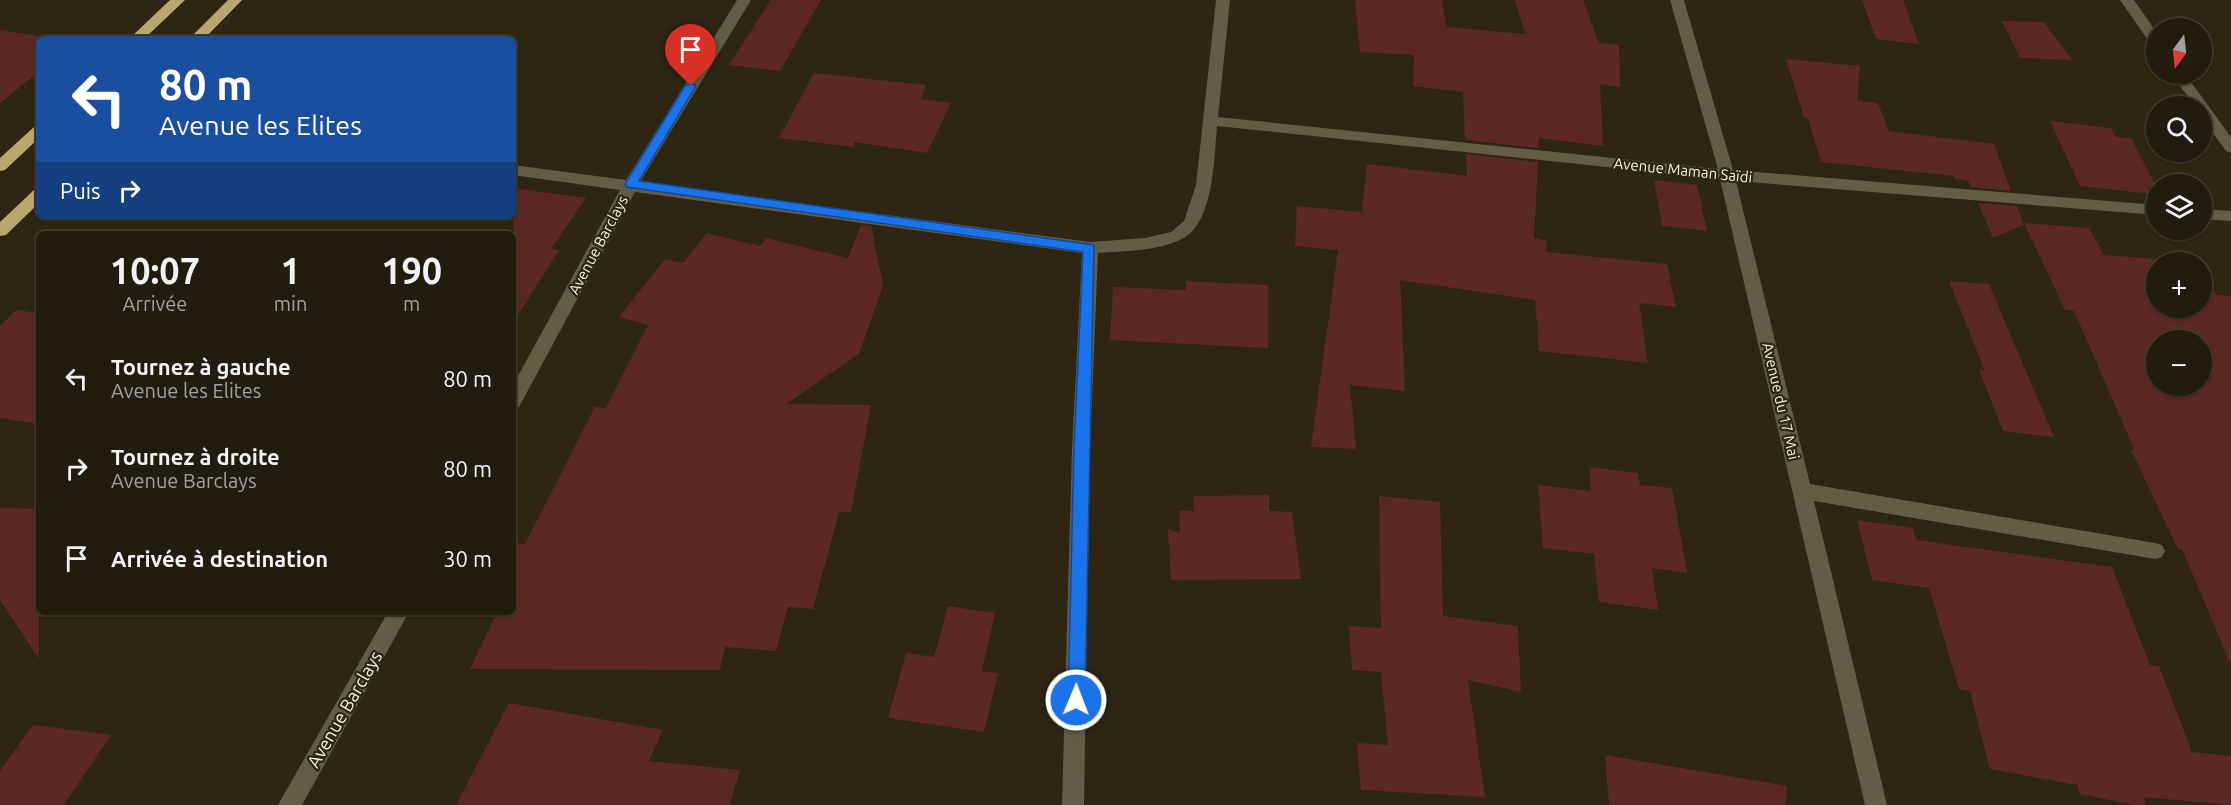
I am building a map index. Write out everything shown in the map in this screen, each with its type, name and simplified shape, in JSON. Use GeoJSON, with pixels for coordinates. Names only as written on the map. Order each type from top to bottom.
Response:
{"type":"FeatureCollection","features":[{"type":"Feature","properties":{"kind":"highway"},"geometry":{"type":"LineString","coordinates":[[139,36],[178,0]]}},
{"type":"Feature","properties":{"kind":"highway"},"geometry":{"type":"LineString","coordinates":[[199,36],[235,0]]}},
{"type":"Feature","properties":{"kind":"highway"},"geometry":{"type":"LineString","coordinates":[[0,166],[36,133]]}},
{"type":"Feature","properties":{"kind":"highway"},"geometry":{"type":"LineString","coordinates":[[0,231],[36,197]]}},
{"type":"Feature","properties":{"kind":"street","name":"Avenue Barclays"},"geometry":{"type":"LineString","coordinates":[[516,396],[631,184],[744,0]]}},
{"type":"Feature","properties":{"kind":"street"},"geometry":{"type":"LineString","coordinates":[[516,170],[631,184],[1090,248],[1145,244],[1176,236],[1191,224],[1204,185],[1223,0]]}},
{"type":"Feature","properties":{"kind":"street","name":"Avenue du 17 Mai"},"geometry":{"type":"LineString","coordinates":[[1677,0],[1727,174],[1876,805]]}},
{"type":"Feature","properties":{"kind":"street"},"geometry":{"type":"LineString","coordinates":[[2127,0],[2146,27]]}},
{"type":"Feature","properties":{"kind":"street","name":"Avenue Maman Saïdi"},"geometry":{"type":"LineString","coordinates":[[1210,121],[1727,174],[2146,209]]}},
{"type":"Feature","properties":{"kind":"street"},"geometry":{"type":"LineString","coordinates":[[2212,121],[2231,148]]}},
{"type":"Feature","properties":{"kind":"street"},"geometry":{"type":"LineString","coordinates":[[2212,215],[2231,216]]}},
{"type":"Feature","properties":{"kind":"street"},"geometry":{"type":"LineString","coordinates":[[1074,805],[1082,449],[1090,248]]}},
{"type":"Feature","properties":{"kind":"street"},"geometry":{"type":"LineString","coordinates":[[1802,491],[2155,551]]}},
{"type":"Feature","properties":{"kind":"street","name":"Avenue Barclays"},"geometry":{"type":"LineString","coordinates":[[290,805],[397,615]]}},
{"type":"Feature","properties":{"kind":"building"},"geometry":{"type":"Polygon","coordinates":[[[771,0],[821,0],[780,71],[729,65],[771,0]]]}},
{"type":"Feature","properties":{"kind":"building"},"geometry":{"type":"Polygon","coordinates":[[[1355,0],[1442,0],[1446,27],[1525,34],[1515,0],[1583,0],[1599,43],[1619,45],[1620,87],[1600,84],[1603,146],[1539,138],[1538,148],[1465,140],[1463,92],[1413,86],[1414,55],[1360,52],[1355,0]]]}},
{"type":"Feature","properties":{"kind":"building"},"geometry":{"type":"Polygon","coordinates":[[[1862,0],[1903,0],[1919,44],[1876,39],[1862,0]]]}},
{"type":"Feature","properties":{"kind":"building"},"geometry":{"type":"Polygon","coordinates":[[[2002,21],[2044,22],[2072,60],[2020,58],[2002,21]]]}},
{"type":"Feature","properties":{"kind":"building"},"geometry":{"type":"Polygon","coordinates":[[[0,30],[39,36],[36,36],[36,74],[0,103],[0,30]]]}},
{"type":"Feature","properties":{"kind":"building"},"geometry":{"type":"Polygon","coordinates":[[[1786,59],[1860,66],[1857,101],[1878,103],[1889,131],[1994,144],[2011,191],[1971,187],[1968,181],[1955,179],[1954,176],[1821,162],[1808,118],[1804,117],[1786,59]]]}},
{"type":"Feature","properties":{"kind":"building"},"geometry":{"type":"Polygon","coordinates":[[[814,73],[926,85],[921,99],[951,103],[927,153],[854,142],[855,147],[779,138],[814,73]]]}},
{"type":"Feature","properties":{"kind":"building"},"geometry":{"type":"Polygon","coordinates":[[[2050,121],[2111,128],[2116,137],[2131,138],[2150,174],[2146,174],[2146,193],[2080,186],[2050,121]]]}},
{"type":"Feature","properties":{"kind":"building"},"geometry":{"type":"Polygon","coordinates":[[[1466,154],[1538,162],[1534,238],[1547,241],[1546,252],[1667,264],[1676,307],[1639,303],[1648,363],[1539,351],[1535,300],[1400,280],[1405,391],[1350,385],[1356,449],[1311,447],[1338,250],[1295,246],[1297,206],[1362,212],[1367,164],[1467,176],[1466,154]]]}},
{"type":"Feature","properties":{"kind":"building"},"geometry":{"type":"Polygon","coordinates":[[[1654,180],[1697,185],[1707,231],[1662,226],[1654,180]]]}},
{"type":"Feature","properties":{"kind":"building"},"geometry":{"type":"Polygon","coordinates":[[[516,188],[586,198],[551,249],[559,250],[516,318],[516,231],[513,231],[513,219],[516,219],[516,188]]]}},
{"type":"Feature","properties":{"kind":"building"},"geometry":{"type":"Polygon","coordinates":[[[1978,203],[2017,206],[2024,225],[1993,238],[1978,203]]]}},
{"type":"Feature","properties":{"kind":"building"},"geometry":{"type":"Polygon","coordinates":[[[2024,223],[2089,228],[2104,255],[2146,258],[2146,318],[2212,318],[2212,287],[2217,295],[2231,296],[2231,665],[2182,549],[2178,549],[2131,450],[2135,451],[2074,311],[2065,310],[2024,223]]]}},
{"type":"Feature","properties":{"kind":"building"},"geometry":{"type":"Polygon","coordinates":[[[861,225],[871,226],[883,286],[859,354],[786,404],[871,405],[851,512],[839,512],[813,609],[788,607],[776,651],[725,647],[720,670],[470,669],[496,615],[516,615],[516,542],[525,544],[595,407],[606,408],[648,325],[619,317],[665,259],[683,263],[707,233],[760,246],[766,238],[848,258],[861,225]]]}},
{"type":"Feature","properties":{"kind":"building"},"geometry":{"type":"Polygon","coordinates":[[[1186,281],[1268,285],[1268,348],[1110,340],[1113,287],[1186,290],[1186,281]]]}},
{"type":"Feature","properties":{"kind":"building"},"geometry":{"type":"Polygon","coordinates":[[[1949,281],[1989,284],[2054,437],[2003,431],[1979,370],[1985,371],[1949,281]]]}},
{"type":"Feature","properties":{"kind":"building"},"geometry":{"type":"Polygon","coordinates":[[[16,310],[36,313],[36,424],[0,418],[0,326],[16,310]]]}},
{"type":"Feature","properties":{"kind":"building"},"geometry":{"type":"Polygon","coordinates":[[[1589,467],[1638,473],[1640,485],[1672,488],[1687,573],[1652,568],[1658,610],[1599,602],[1594,554],[1543,548],[1538,485],[1591,491],[1589,467]]]}},
{"type":"Feature","properties":{"kind":"building"},"geometry":{"type":"Polygon","coordinates":[[[1269,495],[1269,511],[1292,512],[1301,579],[1171,580],[1168,529],[1180,533],[1179,511],[1194,511],[1193,496],[1269,495]]]}},
{"type":"Feature","properties":{"kind":"building"},"geometry":{"type":"Polygon","coordinates":[[[1379,496],[1440,502],[1443,616],[1518,626],[1521,692],[1468,680],[1485,797],[1361,790],[1357,743],[1388,745],[1381,672],[1352,670],[1349,626],[1381,628],[1379,496]]]}},
{"type":"Feature","properties":{"kind":"building"},"geometry":{"type":"Polygon","coordinates":[[[0,508],[36,509],[36,615],[39,615],[39,659],[0,600],[0,508]]]}},
{"type":"Feature","properties":{"kind":"building"},"geometry":{"type":"Polygon","coordinates":[[[1857,520],[1913,528],[1916,540],[2112,567],[2150,665],[2159,666],[2192,752],[2231,756],[2231,805],[2143,797],[2146,805],[2134,805],[2080,794],[2077,785],[1990,769],[1970,691],[1959,689],[1929,588],[1872,580],[1857,520]]]}},
{"type":"Feature","properties":{"kind":"building"},"geometry":{"type":"Polygon","coordinates":[[[948,606],[995,613],[982,671],[998,673],[984,732],[888,718],[906,653],[934,657],[948,606]]]}},
{"type":"Feature","properties":{"kind":"building"},"geometry":{"type":"Polygon","coordinates":[[[509,703],[663,730],[649,761],[740,770],[730,805],[456,805],[509,703]]]}},
{"type":"Feature","properties":{"kind":"building"},"geometry":{"type":"Polygon","coordinates":[[[33,725],[111,735],[64,805],[0,805],[0,771],[33,725]]]}},
{"type":"Feature","properties":{"kind":"building"},"geometry":{"type":"Polygon","coordinates":[[[1605,755],[1787,786],[1786,805],[1609,805],[1605,755]]]}},
{"type":"Feature","properties":{"kind":"route"},"geometry":{"type":"LineString","coordinates":[[691,86],[631,184],[1090,248],[1076,700]]}}]}
